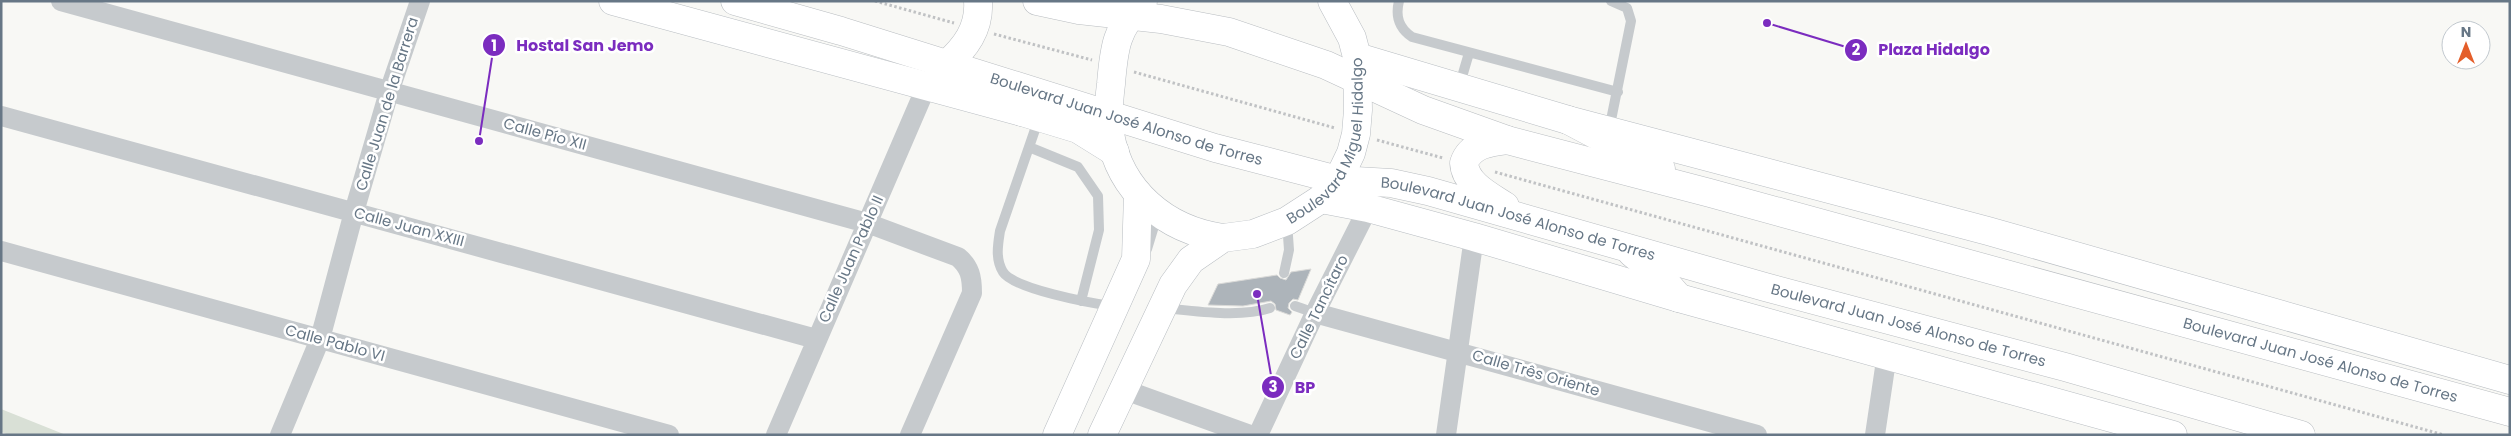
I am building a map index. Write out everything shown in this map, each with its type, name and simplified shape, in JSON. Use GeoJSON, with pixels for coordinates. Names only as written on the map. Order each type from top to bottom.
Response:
{"type":"FeatureCollection","features":[{"type":"Feature","properties":{"kind":"main road","name":"Boulevard Juan José Alonso de Torres"},"geometry":{"type":"LineString","coordinates":[[613,1],[1031,114],[1085,133],[1114,152]]}},
{"type":"Feature","properties":{"kind":"main road","name":"Boulevard Juan José Alonso de Torres"},"geometry":{"type":"LineString","coordinates":[[735,1],[841,31],[1215,148],[1330,189],[1368,208],[1474,237],[1678,298],[1887,354],[2173,435]]}},
{"type":"Feature","properties":{"kind":"main road"},"geometry":{"type":"LineString","coordinates":[[978,1],[975,28],[963,50],[946,65],[1031,114]]}},
{"type":"Feature","properties":{"kind":"main road","name":"Boulevard Juan José Alonso de Torres"},"geometry":{"type":"LineString","coordinates":[[1037,1],[1135,9],[1161,19],[1228,32],[1318,62],[1358,69],[1423,110],[1507,140],[1710,193],[2510,412]]}},
{"type":"Feature","properties":{"kind":"main road","name":"Boulevard Miguel Hidalgo"},"geometry":{"type":"LineString","coordinates":[[1102,435],[1173,285],[1191,260],[1204,237],[1253,234],[1287,221],[1330,189],[1351,153],[1356,134],[1358,69],[1352,38],[1332,1]]}},
{"type":"Feature","properties":{"kind":"main road"},"geometry":{"type":"LineString","coordinates":[[1135,9],[1116,40],[1112,66],[1108,115],[1109,133],[1114,152],[1127,181],[1138,194],[1159,212],[1204,237]]}},
{"type":"Feature","properties":{"kind":"main road"},"geometry":{"type":"LineString","coordinates":[[1358,69],[1458,88],[1568,120],[1988,231],[2510,380]]}},
{"type":"Feature","properties":{"kind":"main road"},"geometry":{"type":"LineString","coordinates":[[1568,120],[1710,193]]}},
{"type":"Feature","properties":{"kind":"main road"},"geometry":{"type":"LineString","coordinates":[[1507,140],[1483,144],[1472,151],[1464,164],[1467,175],[1472,182],[1523,217]]}},
{"type":"Feature","properties":{"kind":"main road","name":"Boulevard Juan José Alonso de Torres"},"geometry":{"type":"LineString","coordinates":[[1330,189],[1407,186],[2065,367],[2301,435]]}},
{"type":"Feature","properties":{"kind":"main road"},"geometry":{"type":"LineString","coordinates":[[1057,435],[1136,259],[1138,194]]}},
{"type":"Feature","properties":{"kind":"main road"},"geometry":{"type":"LineString","coordinates":[[1620,246],[1647,265],[1678,298]]}},
{"type":"Feature","properties":{"kind":"street","name":"Calle Pío XII"},"geometry":{"type":"LineString","coordinates":[[61,1],[389,92],[605,149],[867,223],[958,257],[966,264],[972,280],[972,293],[910,435]]}},
{"type":"Feature","properties":{"kind":"street","name":"Calle Juan de la Barrera"},"geometry":{"type":"LineString","coordinates":[[280,435],[320,339],[389,92],[420,1]]}},
{"type":"Feature","properties":{"kind":"street","name":"Calle Juan Pablo II"},"geometry":{"type":"LineString","coordinates":[[776,435],[927,85]]}},
{"type":"Feature","properties":{"kind":"street","name":"Calle Juan XXIII"},"geometry":{"type":"LineString","coordinates":[[1,116],[816,339]]}},
{"type":"Feature","properties":{"kind":"street","name":"Calle Tancítaro"},"geometry":{"type":"LineString","coordinates":[[1258,435],[1315,313],[1368,208]]}},
{"type":"Feature","properties":{"kind":"street"},"geometry":{"type":"LineString","coordinates":[[1446,435],[1456,351],[1474,237]]}},
{"type":"Feature","properties":{"kind":"street","name":"Calle Pablo VI"},"geometry":{"type":"LineString","coordinates":[[1,251],[668,435]]}},
{"type":"Feature","properties":{"kind":"street","name":"Calle Três Oriente"},"geometry":{"type":"LineString","coordinates":[[1315,313],[1757,435]]}},
{"type":"Feature","properties":{"kind":"street"},"geometry":{"type":"LineString","coordinates":[[1874,435],[1887,354]]}},
{"type":"Feature","properties":{"kind":"street"},"geometry":{"type":"LineString","coordinates":[[1124,390],[1250,435]]}},
{"type":"Feature","properties":{"kind":"lane"},"geometry":{"type":"LineString","coordinates":[[1399,1],[1396,12],[1397,19],[1408,34],[1428,42],[1618,92]]}},
{"type":"Feature","properties":{"kind":"lane"},"geometry":{"type":"LineString","coordinates":[[1609,130],[1631,21],[1627,8],[1611,1]]}},
{"type":"Feature","properties":{"kind":"lane"},"geometry":{"type":"LineString","coordinates":[[1458,88],[1469,53]]}},
{"type":"Feature","properties":{"kind":"lane"},"geometry":{"type":"LineString","coordinates":[[1031,114],[1029,147],[1000,230],[997,248],[1002,270],[1015,282],[1081,301],[1116,307]]}},
{"type":"Feature","properties":{"kind":"lane"},"geometry":{"type":"LineString","coordinates":[[1029,147],[1078,167],[1098,196],[1099,230],[1081,301]]}},
{"type":"Feature","properties":{"kind":"lane"},"geometry":{"type":"LineString","coordinates":[[1068,435],[1141,269],[1159,212]]}},
{"type":"Feature","properties":{"kind":"lane"},"geometry":{"type":"LineString","coordinates":[[1284,274],[1288,250],[1287,221]]}},
{"type":"Feature","properties":{"kind":"lane"},"geometry":{"type":"LineString","coordinates":[[1093,435],[1170,270]]}},
{"type":"Feature","properties":{"kind":"lane"},"geometry":{"type":"LineString","coordinates":[[1295,306],[1315,313]]}},
{"type":"Feature","properties":{"kind":"lane"},"geometry":{"type":"LineString","coordinates":[[1162,308],[1206,312],[1246,312],[1270,308]]}},
{"type":"Feature","properties":{"kind":"path"},"geometry":{"type":"LineString","coordinates":[[875,1],[2444,435]]}},
{"type":"Feature","properties":{"kind":"shaded area"},"geometry":{"type":"Polygon","coordinates":[[[1,409],[66,435],[9,435],[1,432],[1,409]]]}},
{"type":"Feature","properties":{"kind":"building"},"geometry":{"type":"Polygon","coordinates":[[[1311,269],[1298,300],[1293,299],[1289,303],[1288,308],[1292,312],[1290,315],[1276,310],[1275,304],[1271,301],[1243,306],[1208,305],[1218,284],[1277,275],[1286,280],[1291,272],[1311,269]]]}},
{"type":"Feature","properties":{"kind":"place","name":"Plaza Hidalgo"},"geometry":{"type":"Point","coordinates":[1767,23]}},
{"type":"Feature","properties":{"kind":"place","name":"Hostal San Jemo"},"geometry":{"type":"Point","coordinates":[479,141]}},
{"type":"Feature","properties":{"kind":"place","name":"BP"},"geometry":{"type":"Point","coordinates":[1257,294]}}]}
